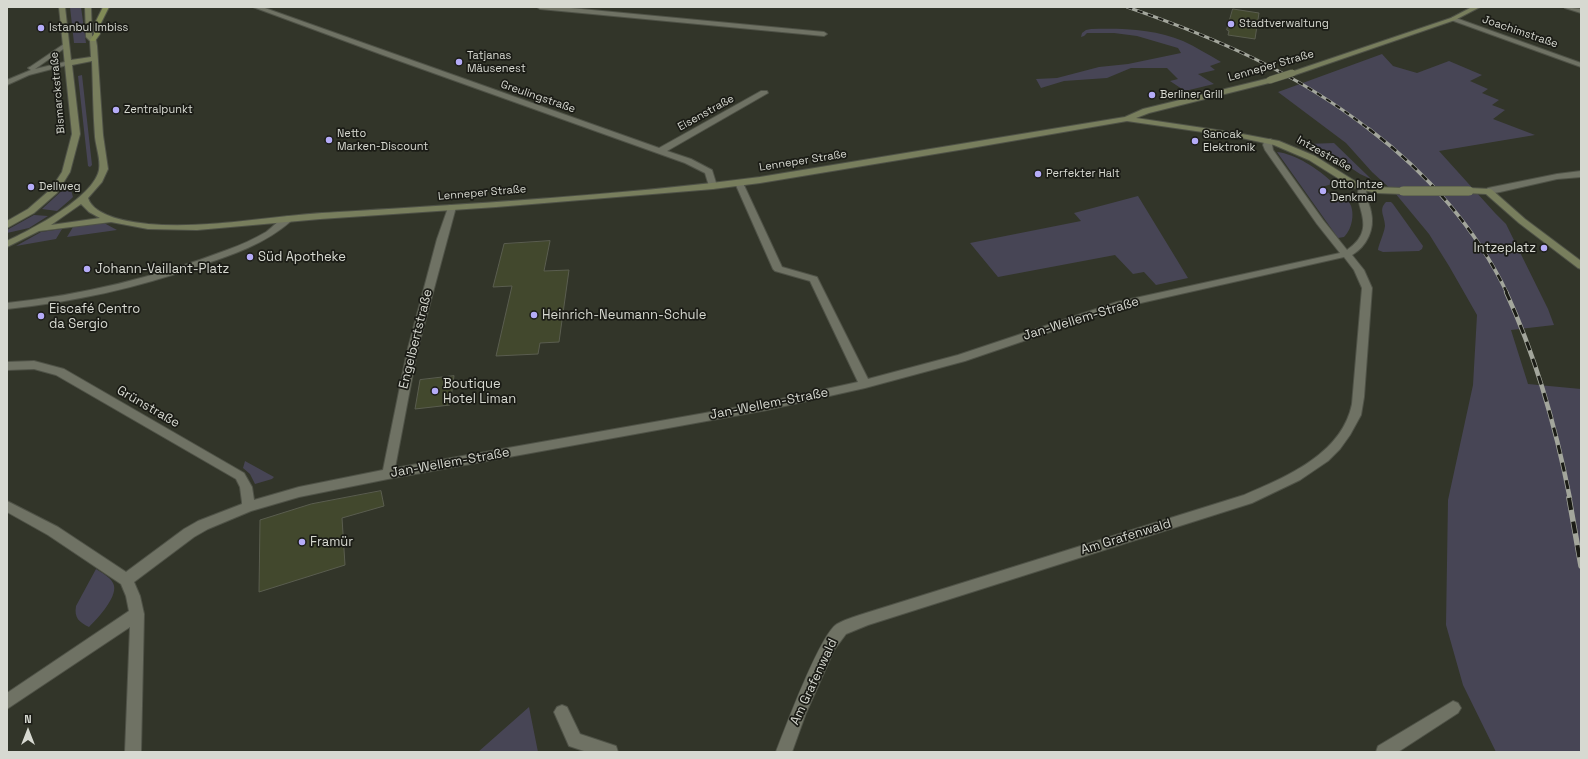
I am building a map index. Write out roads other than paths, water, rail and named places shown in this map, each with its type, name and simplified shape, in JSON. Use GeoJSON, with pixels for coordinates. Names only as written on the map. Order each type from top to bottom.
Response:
{"type":"FeatureCollection","features":[{"type":"Feature","properties":{"kind":"main road","name":"Bismarckstraße"},"geometry":{"type":"LineString","coordinates":[[7,225],[31,210],[54,191],[66,172],[76,134],[62,7]]}},
{"type":"Feature","properties":{"kind":"main road"},"geometry":{"type":"LineString","coordinates":[[88,7],[90,37],[94,40]]}},
{"type":"Feature","properties":{"kind":"main road"},"geometry":{"type":"LineString","coordinates":[[7,244],[35,230],[83,197],[97,182],[104,170],[98,125],[94,40],[97,34],[97,25],[106,7]]}},
{"type":"Feature","properties":{"kind":"main road","name":"Lenneper Straße"},"geometry":{"type":"LineString","coordinates":[[83,197],[85,205],[90,210],[114,220],[138,226],[178,227],[424,210],[739,183],[971,146],[1127,119],[1146,111],[1270,80],[1292,73],[1452,19],[1477,7]]}},
{"type":"Feature","properties":{"kind":"main road"},"geometry":{"type":"LineString","coordinates":[[69,63],[95,58]]}},
{"type":"Feature","properties":{"kind":"main road","name":"Intzestraße"},"geometry":{"type":"LineString","coordinates":[[1127,119],[1268,141],[1298,151],[1349,182],[1363,188],[1403,191],[1488,192]]}},
{"type":"Feature","properties":{"kind":"main road"},"geometry":{"type":"LineString","coordinates":[[1488,192],[1581,266]]}},
{"type":"Feature","properties":{"kind":"main road","name":"Lenneper Straße"},"geometry":{"type":"LineString","coordinates":[[35,230],[70,224],[114,220]]}},
{"type":"Feature","properties":{"kind":"main road"},"geometry":{"type":"LineString","coordinates":[[7,236],[35,230]]}},
{"type":"Feature","properties":{"kind":"street","name":"Greulingstraße"},"geometry":{"type":"LineString","coordinates":[[256,7],[378,52],[688,161],[709,172],[713,186]]}},
{"type":"Feature","properties":{"kind":"street"},"geometry":{"type":"LineString","coordinates":[[540,7],[824,34]]}},
{"type":"Feature","properties":{"kind":"street"},"geometry":{"type":"LineString","coordinates":[[1566,7],[1581,11]]}},
{"type":"Feature","properties":{"kind":"street","name":"Joachimstraße"},"geometry":{"type":"LineString","coordinates":[[1452,19],[1581,65]]}},
{"type":"Feature","properties":{"kind":"street"},"geometry":{"type":"LineString","coordinates":[[27,73],[33,67],[66,46]]}},
{"type":"Feature","properties":{"kind":"street"},"geometry":{"type":"LineString","coordinates":[[7,83],[27,73],[69,63]]}},
{"type":"Feature","properties":{"kind":"street","name":"Eisenstraße"},"geometry":{"type":"LineString","coordinates":[[660,151],[764,93]]}},
{"type":"Feature","properties":{"kind":"street"},"geometry":{"type":"LineString","coordinates":[[1268,141],[1267,145],[1269,150],[1346,254]]}},
{"type":"Feature","properties":{"kind":"street"},"geometry":{"type":"LineString","coordinates":[[1488,192],[1503,190],[1552,177],[1581,174]]}},
{"type":"Feature","properties":{"kind":"street"},"geometry":{"type":"LineString","coordinates":[[739,183],[778,268],[814,279],[865,384]]}},
{"type":"Feature","properties":{"kind":"street","name":"Jan-Wellem-Straße"},"geometry":{"type":"LineString","coordinates":[[126,580],[189,533],[221,517],[248,507],[299,492],[388,474],[766,406],[865,384],[961,358],[1121,304],[1346,254],[1357,247],[1365,237],[1367,230],[1367,212],[1362,195],[1363,188]]}},
{"type":"Feature","properties":{"kind":"street","name":"Engelbertstraße"},"geometry":{"type":"LineString","coordinates":[[388,474],[412,352],[452,207]]}},
{"type":"Feature","properties":{"kind":"street"},"geometry":{"type":"LineString","coordinates":[[7,306],[86,295],[165,274],[255,241],[275,231],[288,219]]}},
{"type":"Feature","properties":{"kind":"street","name":"Am Grafenwald"},"geometry":{"type":"LineString","coordinates":[[784,752],[799,712],[829,645],[841,629],[866,619],[1248,499],[1293,479],[1324,458],[1344,434],[1355,414],[1358,395],[1367,288],[1364,278],[1354,262],[1346,254]]}},
{"type":"Feature","properties":{"kind":"street","name":"Grünstraße"},"geometry":{"type":"LineString","coordinates":[[7,366],[29,364],[43,366],[60,372],[240,476],[248,491],[248,507]]}},
{"type":"Feature","properties":{"kind":"street"},"geometry":{"type":"LineString","coordinates":[[7,506],[53,531],[126,580],[133,596],[136,614],[133,752]]}},
{"type":"Feature","properties":{"kind":"street"},"geometry":{"type":"LineString","coordinates":[[7,702],[136,614]]}},
{"type":"Feature","properties":{"kind":"street"},"geometry":{"type":"LineString","coordinates":[[1384,752],[1453,708]]}},
{"type":"Feature","properties":{"kind":"street"},"geometry":{"type":"LineString","coordinates":[[562,712],[575,740],[610,752]]}},
{"type":"Feature","properties":{"kind":"railway"},"geometry":{"type":"LineString","coordinates":[[1127,7],[1192,31],[1254,58],[1313,91],[1342,109],[1370,130]]}},
{"type":"Feature","properties":{"kind":"railway"},"geometry":{"type":"LineString","coordinates":[[1369,129],[1410,164],[1448,203],[1480,246],[1495,269],[1507,293]]}},
{"type":"Feature","properties":{"kind":"railway"},"geometry":{"type":"LineString","coordinates":[[1506,292],[1536,367],[1552,419],[1570,499]]}},
{"type":"Feature","properties":{"kind":"railway"},"geometry":{"type":"LineString","coordinates":[[1569,498],[1581,566]]}},
{"type":"Feature","properties":{"kind":"place","name":"Stadtverwaltung"},"geometry":{"type":"Point","coordinates":[1231,24]}},
{"type":"Feature","properties":{"kind":"place","name":"Istanbul Imbiss"},"geometry":{"type":"Point","coordinates":[41,28]}},
{"type":"Feature","properties":{"kind":"place","name":"Tatjanas Mäusenest"},"geometry":{"type":"Point","coordinates":[459,62]}},
{"type":"Feature","properties":{"kind":"place","name":"Berliner Grill"},"geometry":{"type":"Point","coordinates":[1152,95]}},
{"type":"Feature","properties":{"kind":"place","name":"Zentralpunkt"},"geometry":{"type":"Point","coordinates":[116,110]}},
{"type":"Feature","properties":{"kind":"place","name":"Netto Marken-Discount"},"geometry":{"type":"Point","coordinates":[329,140]}},
{"type":"Feature","properties":{"kind":"place","name":"Sancak Elektronik"},"geometry":{"type":"Point","coordinates":[1195,141]}},
{"type":"Feature","properties":{"kind":"place","name":"Perfekter Halt"},"geometry":{"type":"Point","coordinates":[1038,174]}},
{"type":"Feature","properties":{"kind":"place","name":"Dellweg"},"geometry":{"type":"Point","coordinates":[31,187]}},
{"type":"Feature","properties":{"kind":"place","name":"Otto Intze Denkmal"},"geometry":{"type":"Point","coordinates":[1323,191]}},
{"type":"Feature","properties":{"kind":"place","name":"Intzeplatz"},"geometry":{"type":"Point","coordinates":[1544,248]}},
{"type":"Feature","properties":{"kind":"place","name":"Süd Apotheke"},"geometry":{"type":"Point","coordinates":[250,257]}},
{"type":"Feature","properties":{"kind":"place","name":"Johann-Vaillant-Platz"},"geometry":{"type":"Point","coordinates":[87,269]}},
{"type":"Feature","properties":{"kind":"place","name":"Heinrich-Neumann-Schule"},"geometry":{"type":"Point","coordinates":[534,315]}},
{"type":"Feature","properties":{"kind":"place","name":"Eiscafé Centro da Sergio"},"geometry":{"type":"Point","coordinates":[41,316]}},
{"type":"Feature","properties":{"kind":"place","name":"Boutique Hotel Liman"},"geometry":{"type":"Point","coordinates":[435,391]}},
{"type":"Feature","properties":{"kind":"place","name":"Framür"},"geometry":{"type":"Point","coordinates":[302,542]}}]}
